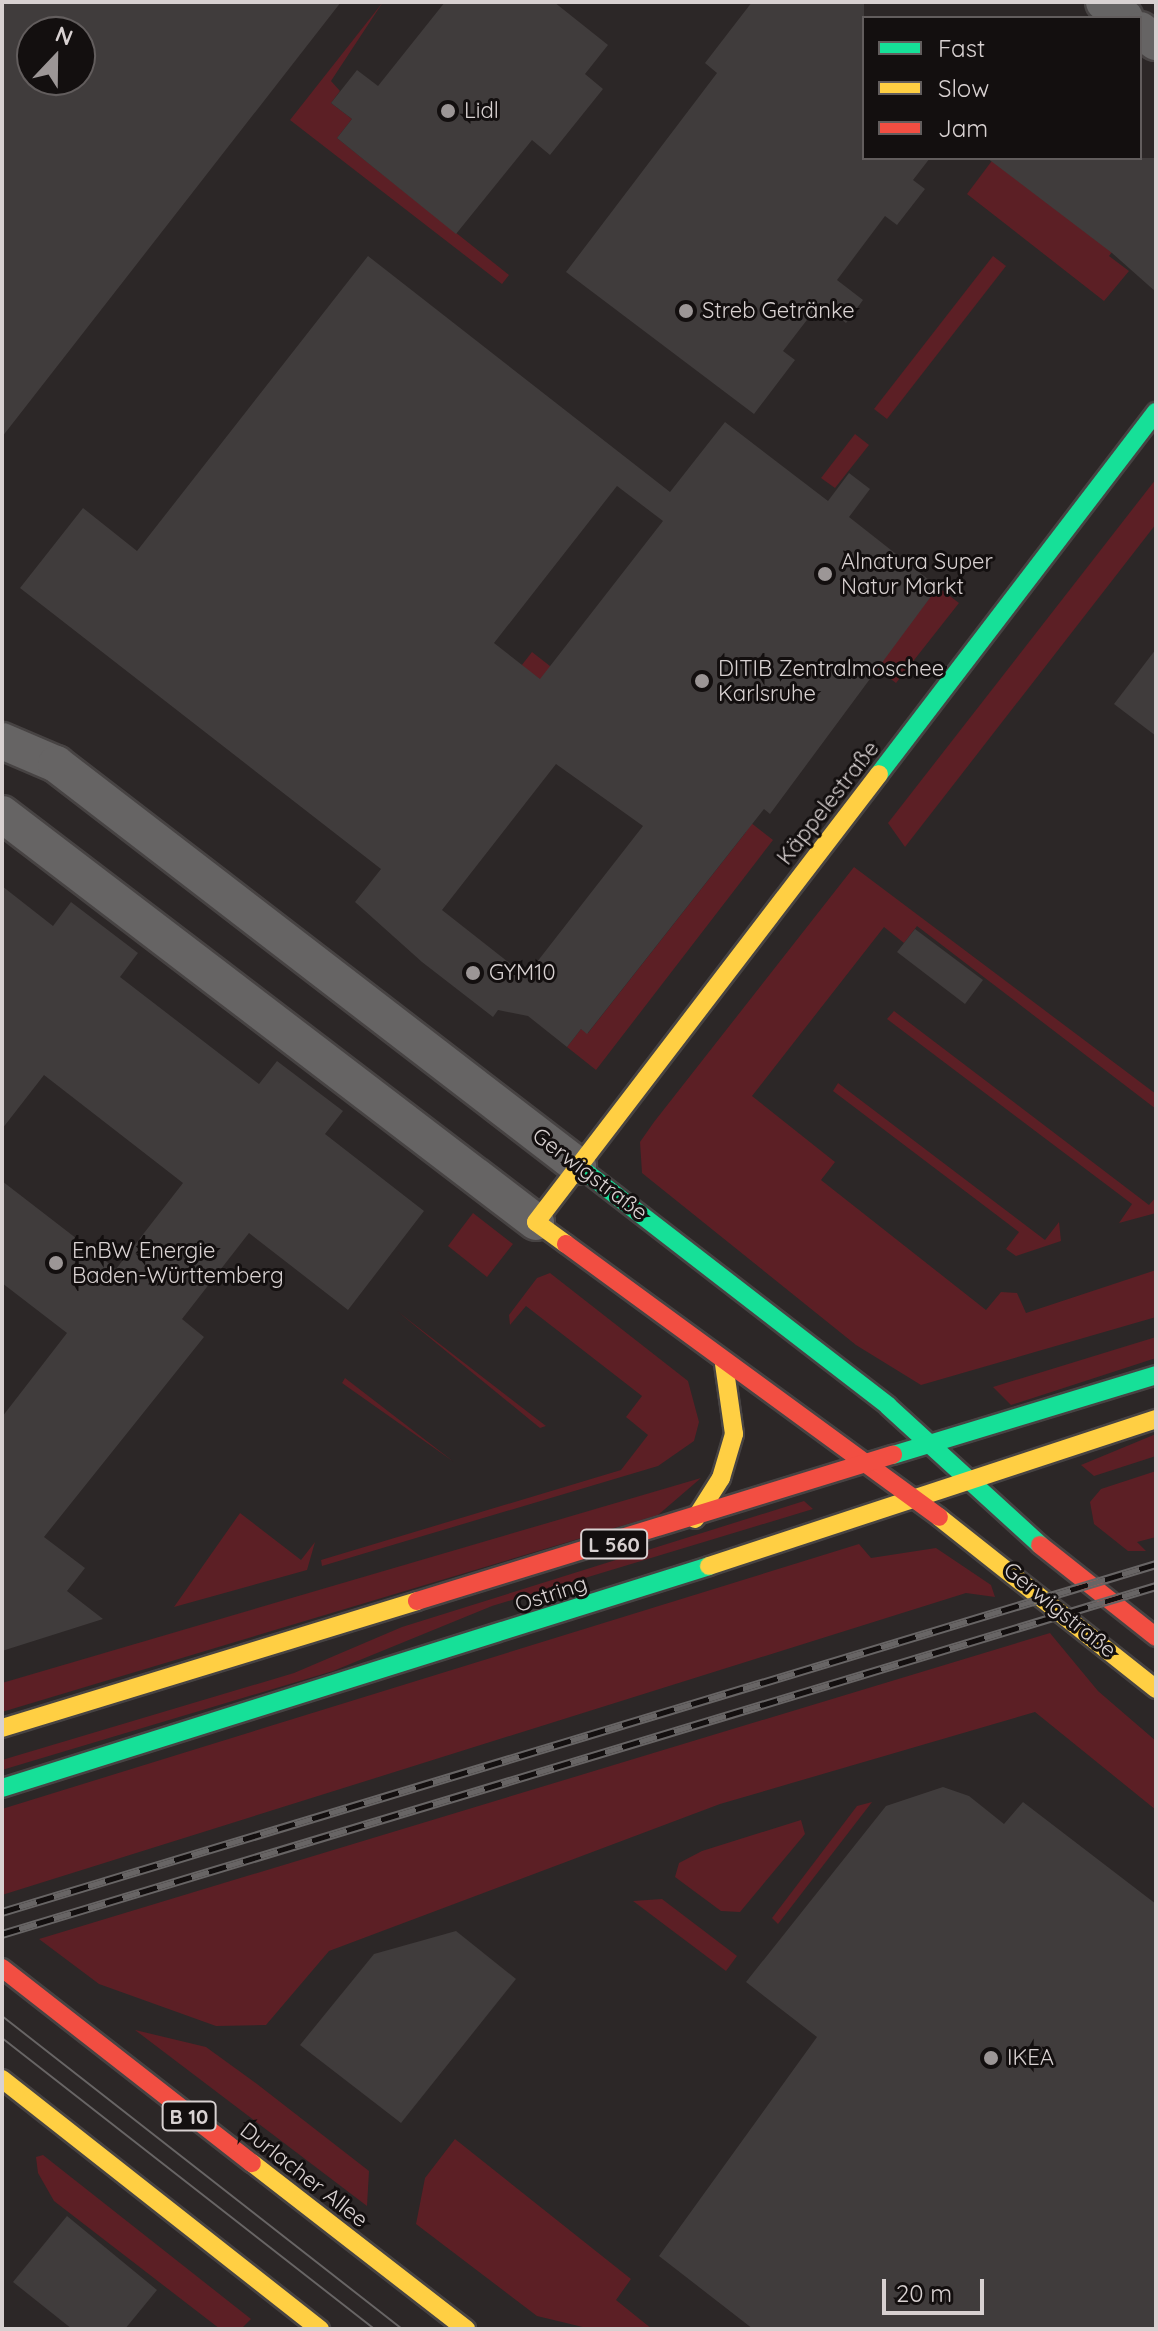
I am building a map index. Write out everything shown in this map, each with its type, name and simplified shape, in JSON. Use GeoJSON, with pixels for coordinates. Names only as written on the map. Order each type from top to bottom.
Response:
{"type":"FeatureCollection","features":[{"type":"Feature","properties":{"kind":"main road","name":"Käppelestraße"},"geometry":{"type":"LineString","coordinates":[[536,1222],[1156,412]]}},
{"type":"Feature","properties":{"kind":"main road","name":"Gerwigstraße"},"geometry":{"type":"LineString","coordinates":[[578,1166],[888,1406],[966,1483],[1156,1637]]}},
{"type":"Feature","properties":{"kind":"main road","name":"Gerwigstraße"},"geometry":{"type":"LineString","coordinates":[[536,1222],[865,1468],[915,1501],[1156,1689]]}},
{"type":"Feature","properties":{"kind":"main road"},"geometry":{"type":"LineString","coordinates":[[695,1519],[721,1478],[734,1434],[724,1364]]}},
{"type":"Feature","properties":{"kind":"main road","name":"Ostring"},"geometry":{"type":"LineString","coordinates":[[2,1728],[865,1468],[1156,1375]]}},
{"type":"Feature","properties":{"kind":"main road","name":"Ostring"},"geometry":{"type":"LineString","coordinates":[[2,1788],[915,1501],[1156,1419]]}},
{"type":"Feature","properties":{"kind":"main road","name":"Durlacher Allee"},"geometry":{"type":"LineString","coordinates":[[2,1968],[466,2329]]}},
{"type":"Feature","properties":{"kind":"main road"},"geometry":{"type":"LineString","coordinates":[[2,2079],[320,2329]]}},
{"type":"Feature","properties":{"kind":"street"},"geometry":{"type":"LineString","coordinates":[[1104,2],[1122,16]]}},
{"type":"Feature","properties":{"kind":"street","name":"Gerwigstraße"},"geometry":{"type":"LineString","coordinates":[[2,741],[56,764],[578,1166]]}},
{"type":"Feature","properties":{"kind":"street","name":"Gerwigstraße"},"geometry":{"type":"LineString","coordinates":[[2,814],[536,1222]]}},
{"type":"Feature","properties":{"kind":"shaded area"},"geometry":{"type":"Polygon","coordinates":[[[383,2],[331,81],[340,91],[331,103],[352,119],[337,138],[509,275],[502,284],[290,120],[383,2]]]}},
{"type":"Feature","properties":{"kind":"shaded area"},"geometry":{"type":"Polygon","coordinates":[[[992,160],[997,160],[1116,247],[1109,256],[1129,271],[1104,301],[967,194],[992,160]]]}},
{"type":"Feature","properties":{"kind":"shaded area"},"geometry":{"type":"Polygon","coordinates":[[[993,256],[1006,266],[887,419],[874,409],[993,256]]]}},
{"type":"Feature","properties":{"kind":"shaded area"},"geometry":{"type":"Polygon","coordinates":[[[855,434],[869,445],[835,488],[821,478],[855,434]]]}},
{"type":"Feature","properties":{"kind":"shaded area"},"geometry":{"type":"Polygon","coordinates":[[[1156,479],[1156,524],[905,847],[888,823],[1156,479]]]}},
{"type":"Feature","properties":{"kind":"shaded area"},"geometry":{"type":"Polygon","coordinates":[[[938,587],[959,603],[896,683],[875,667],[938,587]]]}},
{"type":"Feature","properties":{"kind":"shaded area"},"geometry":{"type":"Polygon","coordinates":[[[532,652],[773,840],[596,1070],[567,1047],[581,1029],[588,1033],[746,832],[533,674],[393,830],[532,652]]]}},
{"type":"Feature","properties":{"kind":"shaded area"},"geometry":{"type":"Polygon","coordinates":[[[854,867],[1156,1094],[1156,1109],[917,926],[904,943],[884,927],[752,1096],[835,1162],[821,1180],[986,1310],[1001,1292],[1017,1293],[1026,1313],[1156,1270],[1156,1317],[921,1385],[856,1345],[642,1173],[640,1142],[854,867]]]}},
{"type":"Feature","properties":{"kind":"shaded area"},"geometry":{"type":"Polygon","coordinates":[[[894,1011],[1149,1205],[1156,1197],[1156,1213],[1119,1223],[1132,1204],[887,1019],[894,1011]]]}},
{"type":"Feature","properties":{"kind":"shaded area"},"geometry":{"type":"Polygon","coordinates":[[[838,1083],[1045,1240],[1059,1222],[1061,1241],[1016,1256],[1006,1249],[1019,1232],[833,1091],[838,1083]]]}},
{"type":"Feature","properties":{"kind":"shaded area"},"geometry":{"type":"Polygon","coordinates":[[[473,1213],[513,1244],[487,1277],[448,1246],[473,1213]]]}},
{"type":"Feature","properties":{"kind":"shaded area"},"geometry":{"type":"Polygon","coordinates":[[[550,1273],[688,1381],[699,1422],[694,1441],[658,1466],[322,1566],[321,1560],[621,1470],[648,1435],[626,1417],[642,1396],[526,1306],[510,1325],[509,1315],[537,1278],[550,1273]]]}},
{"type":"Feature","properties":{"kind":"shaded area"},"geometry":{"type":"Polygon","coordinates":[[[397,1311],[546,1426],[540,1428],[397,1311]]]}},
{"type":"Feature","properties":{"kind":"shaded area"},"geometry":{"type":"Polygon","coordinates":[[[1156,1337],[1156,1358],[1011,1405],[993,1387],[1156,1337]]]}},
{"type":"Feature","properties":{"kind":"shaded area"},"geometry":{"type":"Polygon","coordinates":[[[345,1378],[454,1462],[342,1383],[345,1378]]]}},
{"type":"Feature","properties":{"kind":"shaded area"},"geometry":{"type":"Polygon","coordinates":[[[1156,1434],[1156,1456],[1094,1476],[1081,1465],[1156,1434]]]}},
{"type":"Feature","properties":{"kind":"shaded area"},"geometry":{"type":"Polygon","coordinates":[[[1156,1471],[1156,1537],[1137,1542],[1146,1551],[1128,1551],[1094,1524],[1090,1502],[1101,1489],[1156,1471]]]}},
{"type":"Feature","properties":{"kind":"shaded area"},"geometry":{"type":"Polygon","coordinates":[[[701,1478],[658,1515],[2,1712],[2,1683],[701,1478]]]}},
{"type":"Feature","properties":{"kind":"shaded area"},"geometry":{"type":"Polygon","coordinates":[[[804,1501],[813,1509],[492,1606],[333,1671],[2,1770],[2,1760],[294,1673],[402,1627],[804,1501]]]}},
{"type":"Feature","properties":{"kind":"shaded area"},"geometry":{"type":"Polygon","coordinates":[[[240,1513],[301,1560],[315,1542],[307,1570],[174,1607],[240,1513]]]}},
{"type":"Feature","properties":{"kind":"shaded area"},"geometry":{"type":"Polygon","coordinates":[[[859,1544],[871,1558],[936,1548],[991,1585],[995,1597],[966,1593],[2,1895],[2,1809],[859,1544]]]}},
{"type":"Feature","properties":{"kind":"shaded area"},"geometry":{"type":"Polygon","coordinates":[[[1050,1633],[1098,1691],[1156,1741],[1156,1810],[1035,1712],[720,1804],[329,1951],[266,2025],[216,2026],[99,1984],[39,1939],[1050,1633]]]}},
{"type":"Feature","properties":{"kind":"shaded area"},"geometry":{"type":"Polygon","coordinates":[[[872,1802],[778,1924],[772,1918],[857,1806],[872,1802]]]}},
{"type":"Feature","properties":{"kind":"shaded area"},"geometry":{"type":"Polygon","coordinates":[[[801,1820],[805,1834],[740,1912],[721,1911],[675,1877],[679,1863],[702,1851],[801,1820]]]}},
{"type":"Feature","properties":{"kind":"shaded area"},"geometry":{"type":"Polygon","coordinates":[[[662,1899],[737,1956],[726,1971],[633,1901],[662,1899]]]}},
{"type":"Feature","properties":{"kind":"shaded area"},"geometry":{"type":"Polygon","coordinates":[[[135,2030],[206,2047],[257,2084],[369,2171],[367,2206],[135,2030]]]}},
{"type":"Feature","properties":{"kind":"shaded area"},"geometry":{"type":"Polygon","coordinates":[[[455,2139],[631,2279],[616,2300],[652,2329],[591,2329],[537,2316],[416,2224],[425,2178],[455,2139]]]}},
{"type":"Feature","properties":{"kind":"shaded area"},"geometry":{"type":"Polygon","coordinates":[[[43,2155],[251,2319],[241,2329],[220,2329],[54,2201],[38,2173],[36,2157],[43,2155]]]}},
{"type":"Feature","properties":{"kind":"building"},"geometry":{"type":"Polygon","coordinates":[[[2,2],[341,2],[2,437],[2,2]]]}},
{"type":"Feature","properties":{"kind":"building","name":"Lidl"},"geometry":{"type":"Polygon","coordinates":[[[445,2],[554,2],[608,45],[585,74],[603,89],[550,155],[532,140],[456,234],[337,138],[352,119],[331,103],[357,70],[378,86],[445,2]]]}},
{"type":"Feature","properties":{"kind":"building"},"geometry":{"type":"Polygon","coordinates":[[[752,2],[864,2],[862,160],[928,160],[913,180],[925,189],[897,225],[885,216],[837,280],[863,300],[846,323],[820,303],[783,351],[795,360],[754,414],[566,272],[717,73],[705,63],[752,2]]]}},
{"type":"Feature","properties":{"kind":"building"},"geometry":{"type":"Polygon","coordinates":[[[1156,158],[1156,292],[1112,253],[990,160],[1156,158]]]}},
{"type":"Feature","properties":{"kind":"building"},"geometry":{"type":"Polygon","coordinates":[[[368,256],[670,492],[725,422],[828,501],[849,473],[870,489],[849,517],[938,587],[770,814],[764,809],[587,1034],[581,1029],[567,1047],[528,1016],[498,1010],[493,1017],[422,962],[355,902],[381,869],[20,588],[83,508],[137,551],[368,256]],[[617,486],[494,643],[540,679],[663,521],[617,486]],[[556,764],[442,910],[526,976],[643,826],[556,764]]]}},
{"type":"Feature","properties":{"kind":"building"},"geometry":{"type":"Polygon","coordinates":[[[1156,649],[1156,736],[1114,704],[1156,649]]]}},
{"type":"Feature","properties":{"kind":"building","name":"EnBW Energie Baden-Württemberg"},"geometry":{"type":"Polygon","coordinates":[[[2,886],[53,926],[71,902],[138,953],[120,977],[259,1084],[277,1061],[343,1111],[325,1134],[424,1211],[348,1310],[249,1233],[182,1319],[204,1337],[44,1537],[85,1568],[67,1591],[103,1619],[2,1651],[2,1417],[67,1333],[2,1283],[2,1181],[116,1269],[183,1183],[44,1075],[2,1129],[2,886]]]}},
{"type":"Feature","properties":{"kind":"building"},"geometry":{"type":"Polygon","coordinates":[[[915,929],[983,980],[965,1004],[897,952],[915,929]]]}},
{"type":"Feature","properties":{"kind":"building","name":"IKEA"},"geometry":{"type":"Polygon","coordinates":[[[943,1787],[969,1796],[1004,1824],[1023,1802],[1156,1904],[1156,2329],[753,2329],[659,2256],[817,2037],[746,1982],[886,1806],[943,1787]]]}},
{"type":"Feature","properties":{"kind":"building"},"geometry":{"type":"Polygon","coordinates":[[[456,1931],[516,1979],[401,2123],[300,2045],[374,1954],[456,1931]]]}},
{"type":"Feature","properties":{"kind":"building"},"geometry":{"type":"Polygon","coordinates":[[[67,2216],[157,2290],[125,2329],[72,2329],[13,2282],[67,2216]]]}},
{"type":"Feature","properties":{"kind":"tram line"},"geometry":{"type":"LineString","coordinates":[[2,2016],[402,2329]]}},
{"type":"Feature","properties":{"kind":"tram line"},"geometry":{"type":"LineString","coordinates":[[2,2038],[375,2329]]}},
{"type":"Feature","properties":{"kind":"railway"},"geometry":{"type":"LineString","coordinates":[[2,1912],[1156,1564]]}},
{"type":"Feature","properties":{"kind":"railway"},"geometry":{"type":"LineString","coordinates":[[2,1934],[1156,1586]]}},
{"type":"Feature","properties":{"kind":"traffic: fast"},"geometry":{"type":"LineString","coordinates":[[879,774],[1156,412]]}},
{"type":"Feature","properties":{"kind":"traffic: fast"},"geometry":{"type":"LineString","coordinates":[[578,1166],[888,1406],[1040,1545]]}},
{"type":"Feature","properties":{"kind":"traffic: fast"},"geometry":{"type":"LineString","coordinates":[[893,1455],[1156,1375]]}},
{"type":"Feature","properties":{"kind":"traffic: fast"},"geometry":{"type":"LineString","coordinates":[[2,1788],[709,1566]]}},
{"type":"Feature","properties":{"kind":"traffic: slow"},"geometry":{"type":"LineString","coordinates":[[566,1244],[536,1222],[879,774]]}},
{"type":"Feature","properties":{"kind":"traffic: slow"},"geometry":{"type":"LineString","coordinates":[[695,1519],[721,1478],[734,1434],[724,1364]]}},
{"type":"Feature","properties":{"kind":"traffic: slow"},"geometry":{"type":"LineString","coordinates":[[709,1566],[1156,1419]]}},
{"type":"Feature","properties":{"kind":"traffic: slow"},"geometry":{"type":"LineString","coordinates":[[939,1517],[1156,1689]]}},
{"type":"Feature","properties":{"kind":"traffic: slow"},"geometry":{"type":"LineString","coordinates":[[2,1728],[417,1601]]}},
{"type":"Feature","properties":{"kind":"traffic: slow"},"geometry":{"type":"LineString","coordinates":[[2,2079],[320,2329]]}},
{"type":"Feature","properties":{"kind":"traffic: slow"},"geometry":{"type":"LineString","coordinates":[[252,2163],[466,2329]]}},
{"type":"Feature","properties":{"kind":"traffic: jam"},"geometry":{"type":"LineString","coordinates":[[566,1244],[939,1517]]}},
{"type":"Feature","properties":{"kind":"traffic: jam"},"geometry":{"type":"LineString","coordinates":[[417,1601],[893,1455]]}},
{"type":"Feature","properties":{"kind":"traffic: jam"},"geometry":{"type":"LineString","coordinates":[[1040,1545],[1156,1637]]}},
{"type":"Feature","properties":{"kind":"traffic: jam"},"geometry":{"type":"LineString","coordinates":[[2,1968],[252,2163]]}},
{"type":"Feature","properties":{"kind":"place","name":"Lidl"},"geometry":{"type":"Point","coordinates":[448,111]}},
{"type":"Feature","properties":{"kind":"place","name":"Streb Getränke"},"geometry":{"type":"Point","coordinates":[686,311]}},
{"type":"Feature","properties":{"kind":"place","name":"Alnatura Super Natur Markt"},"geometry":{"type":"Point","coordinates":[825,574]}},
{"type":"Feature","properties":{"kind":"place","name":"DITIB Zentralmoschee Karlsruhe"},"geometry":{"type":"Point","coordinates":[702,681]}},
{"type":"Feature","properties":{"kind":"place","name":"GYM10"},"geometry":{"type":"Point","coordinates":[473,973]}},
{"type":"Feature","properties":{"kind":"place","name":"EnBW Energie Baden-Württemberg"},"geometry":{"type":"Point","coordinates":[56,1263]}},
{"type":"Feature","properties":{"kind":"place","name":"IKEA"},"geometry":{"type":"Point","coordinates":[991,2058]}}]}
